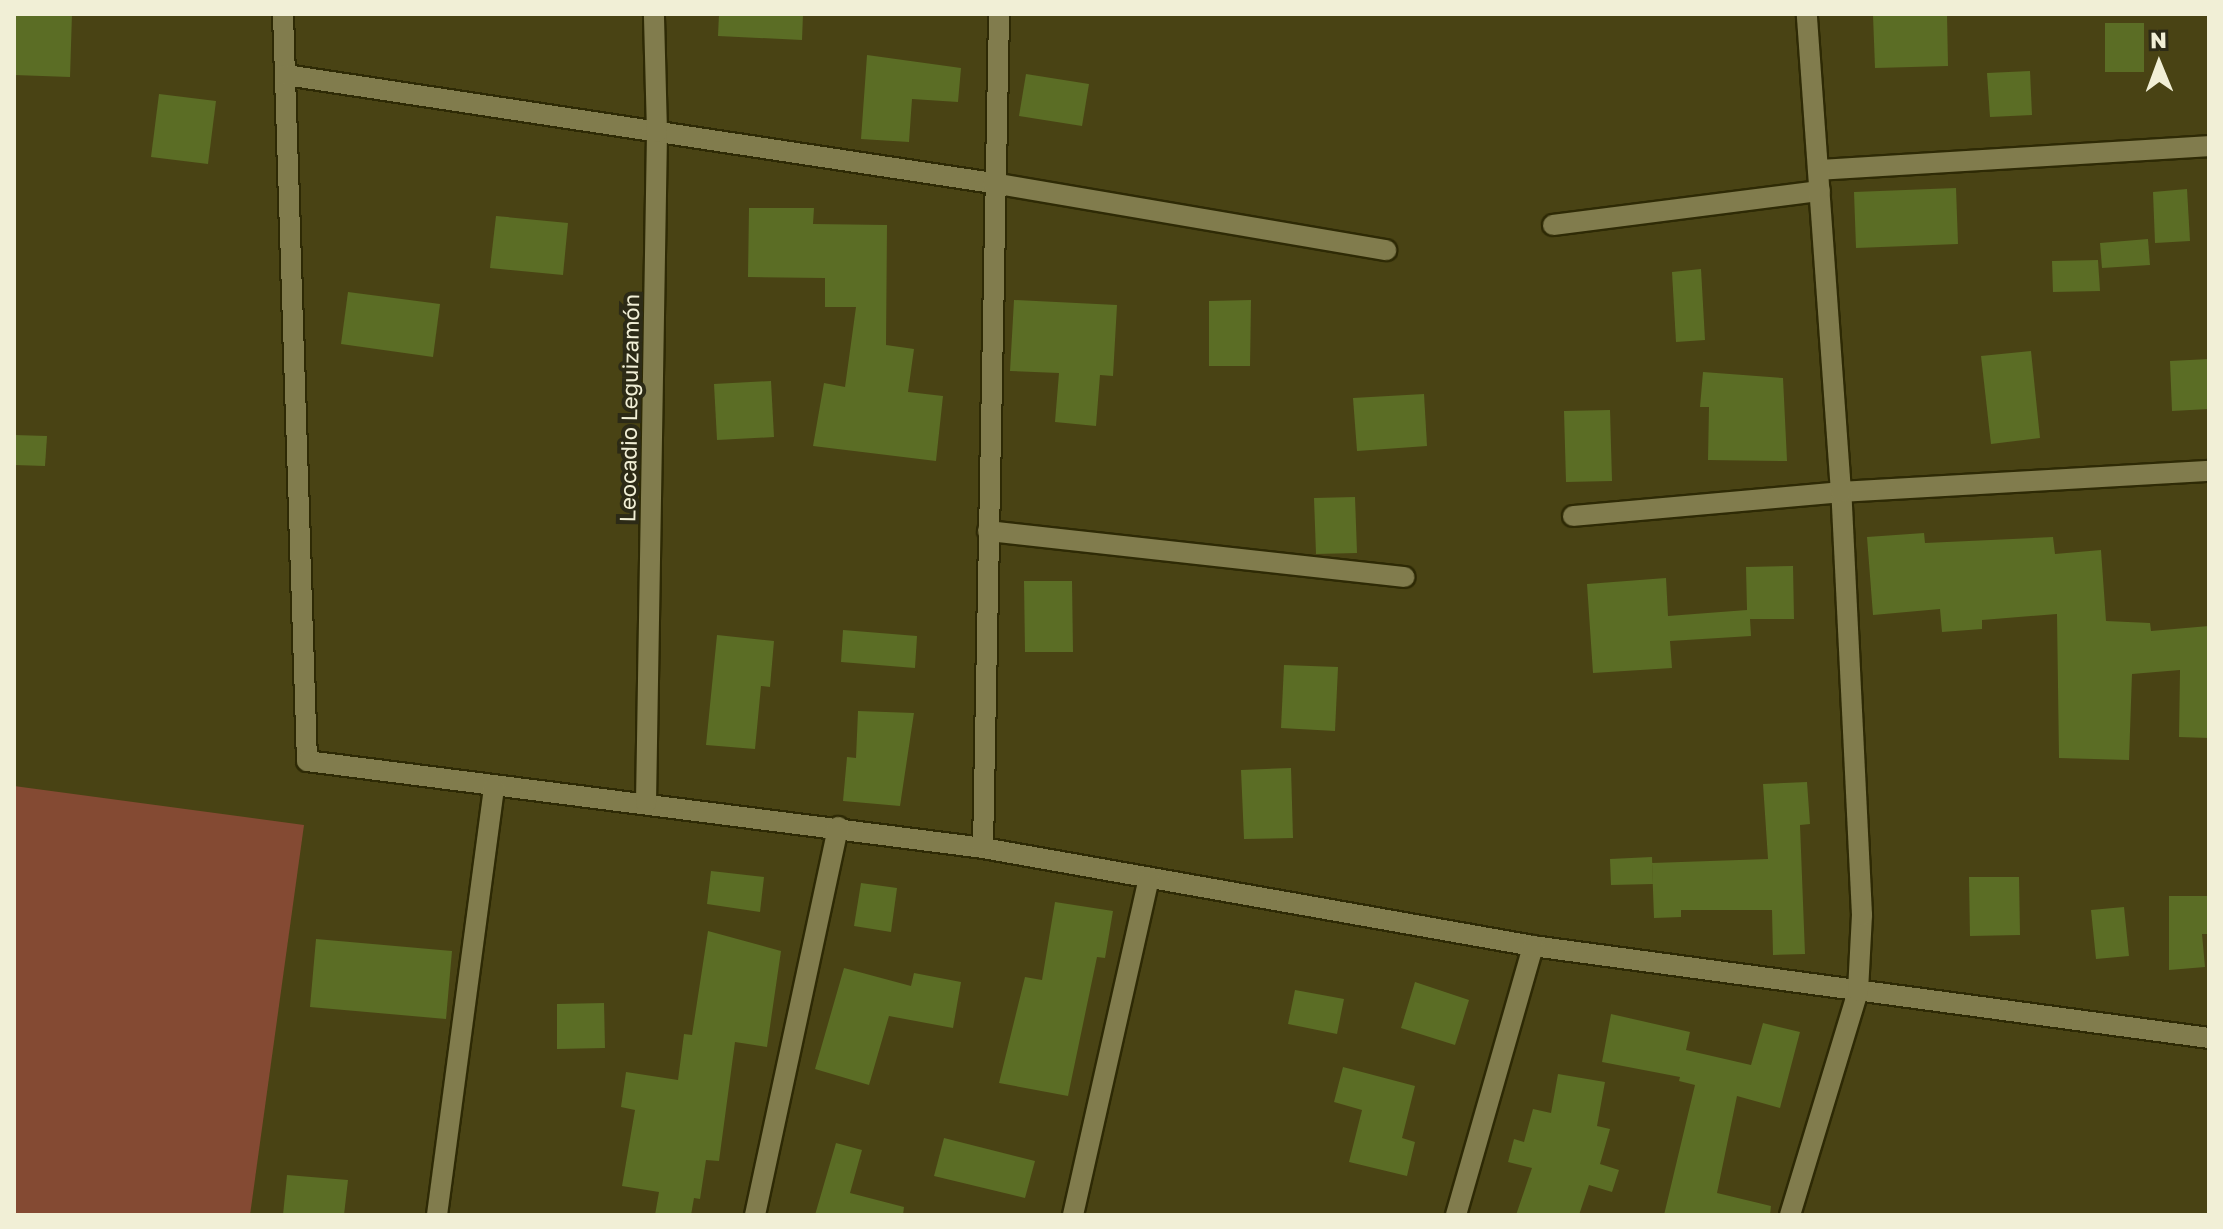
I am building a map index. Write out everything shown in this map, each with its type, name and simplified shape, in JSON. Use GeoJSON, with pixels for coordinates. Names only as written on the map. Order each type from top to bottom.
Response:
{"type":"FeatureCollection","features":[{"type":"Feature","properties":{"kind":"street"},"geometry":{"type":"LineString","coordinates":[[283,14],[307,761],[494,788],[646,803],[983,848],[1533,946],[2209,1038]]}},
{"type":"Feature","properties":{"kind":"street","name":"Leocadio Leguizamón"},"geometry":{"type":"LineString","coordinates":[[646,803],[657,132],[654,14]]}},
{"type":"Feature","properties":{"kind":"street"},"geometry":{"type":"LineString","coordinates":[[983,848],[993,183],[999,14]]}},
{"type":"Feature","properties":{"kind":"street"},"geometry":{"type":"LineString","coordinates":[[1790,1215],[1858,991],[1862,915],[1841,492],[1807,14]]}},
{"type":"Feature","properties":{"kind":"street"},"geometry":{"type":"LineString","coordinates":[[286,75],[993,183],[1386,250]]}},
{"type":"Feature","properties":{"kind":"street"},"geometry":{"type":"LineString","coordinates":[[1818,170],[2209,146]]}},
{"type":"Feature","properties":{"kind":"street"},"geometry":{"type":"LineString","coordinates":[[1553,225],[1820,191]]}},
{"type":"Feature","properties":{"kind":"street"},"geometry":{"type":"LineString","coordinates":[[1573,516],[1841,492],[2209,471]]}},
{"type":"Feature","properties":{"kind":"street"},"geometry":{"type":"LineString","coordinates":[[988,531],[1404,577]]}},
{"type":"Feature","properties":{"kind":"street"},"geometry":{"type":"LineString","coordinates":[[437,1215],[494,788]]}},
{"type":"Feature","properties":{"kind":"street"},"geometry":{"type":"LineString","coordinates":[[755,1215],[838,827]]}},
{"type":"Feature","properties":{"kind":"street"},"geometry":{"type":"LineString","coordinates":[[1073,1215],[1149,878]]}},
{"type":"Feature","properties":{"kind":"street"},"geometry":{"type":"LineString","coordinates":[[1456,1215],[1533,946]]}},
{"type":"Feature","properties":{"kind":"shaded area"},"geometry":{"type":"Polygon","coordinates":[[[14,786],[304,825],[250,1215],[14,1215],[14,786]]]}},
{"type":"Feature","properties":{"kind":"building"},"geometry":{"type":"Polygon","coordinates":[[[14,14],[72,14],[70,77],[14,75],[14,14]]]}},
{"type":"Feature","properties":{"kind":"building"},"geometry":{"type":"Polygon","coordinates":[[[719,14],[803,14],[802,40],[718,36],[719,14]]]}},
{"type":"Feature","properties":{"kind":"building"},"geometry":{"type":"Polygon","coordinates":[[[1947,14],[1948,66],[1875,68],[1873,15],[1947,14]]]}},
{"type":"Feature","properties":{"kind":"building"},"geometry":{"type":"Polygon","coordinates":[[[2105,23],[2144,23],[2144,72],[2105,72],[2105,23]]]}},
{"type":"Feature","properties":{"kind":"building"},"geometry":{"type":"Polygon","coordinates":[[[867,55],[961,68],[958,102],[912,99],[909,142],[861,139],[867,55]]]}},
{"type":"Feature","properties":{"kind":"building"},"geometry":{"type":"Polygon","coordinates":[[[2030,71],[2032,115],[1990,117],[1987,73],[2030,71]]]}},
{"type":"Feature","properties":{"kind":"building"},"geometry":{"type":"Polygon","coordinates":[[[1026,74],[1089,84],[1082,126],[1019,116],[1026,74]]]}},
{"type":"Feature","properties":{"kind":"building"},"geometry":{"type":"Polygon","coordinates":[[[159,94],[216,101],[208,164],[151,157],[159,94]]]}},
{"type":"Feature","properties":{"kind":"building"},"geometry":{"type":"Polygon","coordinates":[[[1956,188],[1958,244],[1856,248],[1854,192],[1956,188]]]}},
{"type":"Feature","properties":{"kind":"building"},"geometry":{"type":"Polygon","coordinates":[[[2187,189],[2190,241],[2155,243],[2153,192],[2187,189]]]}},
{"type":"Feature","properties":{"kind":"building"},"geometry":{"type":"Polygon","coordinates":[[[749,208],[814,208],[813,224],[887,225],[886,345],[914,349],[908,392],[943,396],[936,461],[813,446],[824,383],[845,387],[856,307],[825,307],[825,278],[748,277],[749,208]]]}},
{"type":"Feature","properties":{"kind":"building"},"geometry":{"type":"Polygon","coordinates":[[[496,216],[568,223],[563,275],[490,268],[496,216]]]}},
{"type":"Feature","properties":{"kind":"building"},"geometry":{"type":"Polygon","coordinates":[[[2148,239],[2150,265],[2102,268],[2100,243],[2148,239]]]}},
{"type":"Feature","properties":{"kind":"building"},"geometry":{"type":"Polygon","coordinates":[[[2098,260],[2100,291],[2053,292],[2052,261],[2098,260]]]}},
{"type":"Feature","properties":{"kind":"building"},"geometry":{"type":"Polygon","coordinates":[[[1701,269],[1705,340],[1676,342],[1672,272],[1701,269]]]}},
{"type":"Feature","properties":{"kind":"building"},"geometry":{"type":"Polygon","coordinates":[[[348,292],[440,304],[433,357],[341,344],[348,292]]]}},
{"type":"Feature","properties":{"kind":"building"},"geometry":{"type":"Polygon","coordinates":[[[1014,300],[1117,305],[1113,376],[1100,375],[1096,426],[1055,422],[1059,373],[1010,371],[1014,300]]]}},
{"type":"Feature","properties":{"kind":"building"},"geometry":{"type":"Polygon","coordinates":[[[1251,300],[1250,366],[1209,366],[1209,301],[1251,300]]]}},
{"type":"Feature","properties":{"kind":"building"},"geometry":{"type":"Polygon","coordinates":[[[2031,351],[2040,438],[1991,444],[1981,356],[2031,351]]]}},
{"type":"Feature","properties":{"kind":"building"},"geometry":{"type":"Polygon","coordinates":[[[2209,359],[2209,409],[2172,411],[2170,361],[2209,359]]]}},
{"type":"Feature","properties":{"kind":"building"},"geometry":{"type":"Polygon","coordinates":[[[1703,372],[1783,378],[1787,461],[1708,460],[1709,407],[1700,407],[1703,372]]]}},
{"type":"Feature","properties":{"kind":"building"},"geometry":{"type":"Polygon","coordinates":[[[771,381],[774,437],[717,440],[714,384],[771,381]]]}},
{"type":"Feature","properties":{"kind":"building"},"geometry":{"type":"Polygon","coordinates":[[[1424,394],[1427,446],[1357,451],[1353,398],[1424,394]]]}},
{"type":"Feature","properties":{"kind":"building"},"geometry":{"type":"Polygon","coordinates":[[[1610,410],[1612,481],[1566,482],[1564,411],[1610,410]]]}},
{"type":"Feature","properties":{"kind":"building"},"geometry":{"type":"Polygon","coordinates":[[[14,435],[47,436],[45,466],[14,465],[14,435]]]}},
{"type":"Feature","properties":{"kind":"building"},"geometry":{"type":"Polygon","coordinates":[[[1355,497],[1357,553],[1316,554],[1314,498],[1355,497]]]}},
{"type":"Feature","properties":{"kind":"building"},"geometry":{"type":"Polygon","coordinates":[[[1924,533],[1925,543],[2053,537],[2055,554],[2101,550],[2106,621],[2150,623],[2151,631],[2209,626],[2209,738],[2179,737],[2180,670],[2132,674],[2129,760],[2059,758],[2057,614],[1982,620],[1982,629],[1942,632],[1940,609],[1873,615],[1867,537],[1924,533]]]}},
{"type":"Feature","properties":{"kind":"building"},"geometry":{"type":"Polygon","coordinates":[[[1793,566],[1794,619],[1750,619],[1751,636],[1670,641],[1672,668],[1593,673],[1587,584],[1666,578],[1668,616],[1747,610],[1746,567],[1793,566]]]}},
{"type":"Feature","properties":{"kind":"building"},"geometry":{"type":"Polygon","coordinates":[[[1024,581],[1072,581],[1073,652],[1025,652],[1024,581]]]}},
{"type":"Feature","properties":{"kind":"building"},"geometry":{"type":"Polygon","coordinates":[[[843,630],[917,636],[915,668],[841,662],[843,630]]]}},
{"type":"Feature","properties":{"kind":"building"},"geometry":{"type":"Polygon","coordinates":[[[717,635],[774,641],[770,687],[761,686],[755,749],[706,745],[717,635]]]}},
{"type":"Feature","properties":{"kind":"building"},"geometry":{"type":"Polygon","coordinates":[[[1284,665],[1338,667],[1335,731],[1281,728],[1284,665]]]}},
{"type":"Feature","properties":{"kind":"building"},"geometry":{"type":"Polygon","coordinates":[[[858,711],[914,713],[900,806],[843,801],[847,757],[856,758],[858,711]]]}},
{"type":"Feature","properties":{"kind":"building"},"geometry":{"type":"Polygon","coordinates":[[[1291,768],[1293,838],[1244,839],[1241,770],[1291,768]]]}},
{"type":"Feature","properties":{"kind":"building"},"geometry":{"type":"Polygon","coordinates":[[[1807,782],[1810,824],[1800,825],[1805,954],[1773,955],[1772,910],[1681,910],[1681,917],[1654,918],[1652,863],[1768,859],[1763,784],[1807,782]]]}},
{"type":"Feature","properties":{"kind":"building"},"geometry":{"type":"Polygon","coordinates":[[[1652,857],[1653,884],[1611,885],[1610,859],[1652,857]]]}},
{"type":"Feature","properties":{"kind":"building"},"geometry":{"type":"Polygon","coordinates":[[[711,871],[764,877],[760,912],[707,904],[711,871]]]}},
{"type":"Feature","properties":{"kind":"building"},"geometry":{"type":"Polygon","coordinates":[[[1969,877],[2019,877],[2020,935],[1970,936],[1969,877]]]}},
{"type":"Feature","properties":{"kind":"building"},"geometry":{"type":"Polygon","coordinates":[[[861,883],[897,888],[891,932],[854,926],[861,883]]]}},
{"type":"Feature","properties":{"kind":"building"},"geometry":{"type":"Polygon","coordinates":[[[2169,896],[2209,896],[2209,934],[2202,934],[2205,967],[2169,970],[2169,896]]]}},
{"type":"Feature","properties":{"kind":"building"},"geometry":{"type":"Polygon","coordinates":[[[1055,902],[1113,911],[1105,958],[1097,957],[1068,1096],[999,1083],[1025,977],[1042,980],[1055,902]]]}},
{"type":"Feature","properties":{"kind":"building"},"geometry":{"type":"Polygon","coordinates":[[[2124,907],[2129,956],[2096,959],[2091,910],[2124,907]]]}},
{"type":"Feature","properties":{"kind":"building"},"geometry":{"type":"Polygon","coordinates":[[[708,931],[781,951],[767,1047],[735,1042],[719,1161],[706,1160],[700,1199],[694,1198],[691,1215],[655,1215],[659,1192],[622,1186],[635,1110],[621,1107],[626,1072],[678,1080],[684,1034],[692,1035],[708,931]]]}},
{"type":"Feature","properties":{"kind":"building"},"geometry":{"type":"Polygon","coordinates":[[[316,939],[452,951],[446,1019],[310,1007],[316,939]]]}},
{"type":"Feature","properties":{"kind":"building"},"geometry":{"type":"Polygon","coordinates":[[[844,968],[911,986],[914,973],[961,982],[953,1028],[889,1016],[869,1085],[815,1069],[844,968]]]}},
{"type":"Feature","properties":{"kind":"building"},"geometry":{"type":"Polygon","coordinates":[[[1415,982],[1469,1000],[1455,1045],[1401,1028],[1415,982]]]}},
{"type":"Feature","properties":{"kind":"building"},"geometry":{"type":"Polygon","coordinates":[[[1295,990],[1344,999],[1337,1034],[1288,1024],[1295,990]]]}},
{"type":"Feature","properties":{"kind":"building"},"geometry":{"type":"Polygon","coordinates":[[[604,1003],[605,1048],[557,1049],[557,1004],[604,1003]]]}},
{"type":"Feature","properties":{"kind":"building"},"geometry":{"type":"Polygon","coordinates":[[[1611,1014],[1690,1032],[1686,1050],[1751,1065],[1763,1023],[1800,1032],[1780,1108],[1737,1096],[1717,1193],[1771,1206],[1770,1215],[1664,1215],[1695,1085],[1679,1081],[1680,1077],[1602,1062],[1611,1014]]]}},
{"type":"Feature","properties":{"kind":"building"},"geometry":{"type":"Polygon","coordinates":[[[1343,1067],[1415,1086],[1402,1138],[1415,1142],[1407,1176],[1349,1162],[1362,1110],[1334,1102],[1343,1067]]]}},
{"type":"Feature","properties":{"kind":"building"},"geometry":{"type":"Polygon","coordinates":[[[1558,1074],[1605,1082],[1597,1126],[1610,1129],[1600,1164],[1619,1170],[1612,1192],[1589,1185],[1579,1215],[1516,1215],[1532,1168],[1508,1162],[1514,1139],[1524,1142],[1533,1109],[1551,1113],[1558,1074]]]}},
{"type":"Feature","properties":{"kind":"building"},"geometry":{"type":"Polygon","coordinates":[[[944,1138],[1035,1161],[1025,1198],[934,1176],[944,1138]]]}},
{"type":"Feature","properties":{"kind":"building"},"geometry":{"type":"Polygon","coordinates":[[[836,1143],[862,1150],[850,1193],[904,1207],[903,1215],[815,1215],[836,1143]]]}},
{"type":"Feature","properties":{"kind":"building"},"geometry":{"type":"Polygon","coordinates":[[[287,1175],[348,1180],[344,1215],[283,1215],[287,1175]]]}}]}
